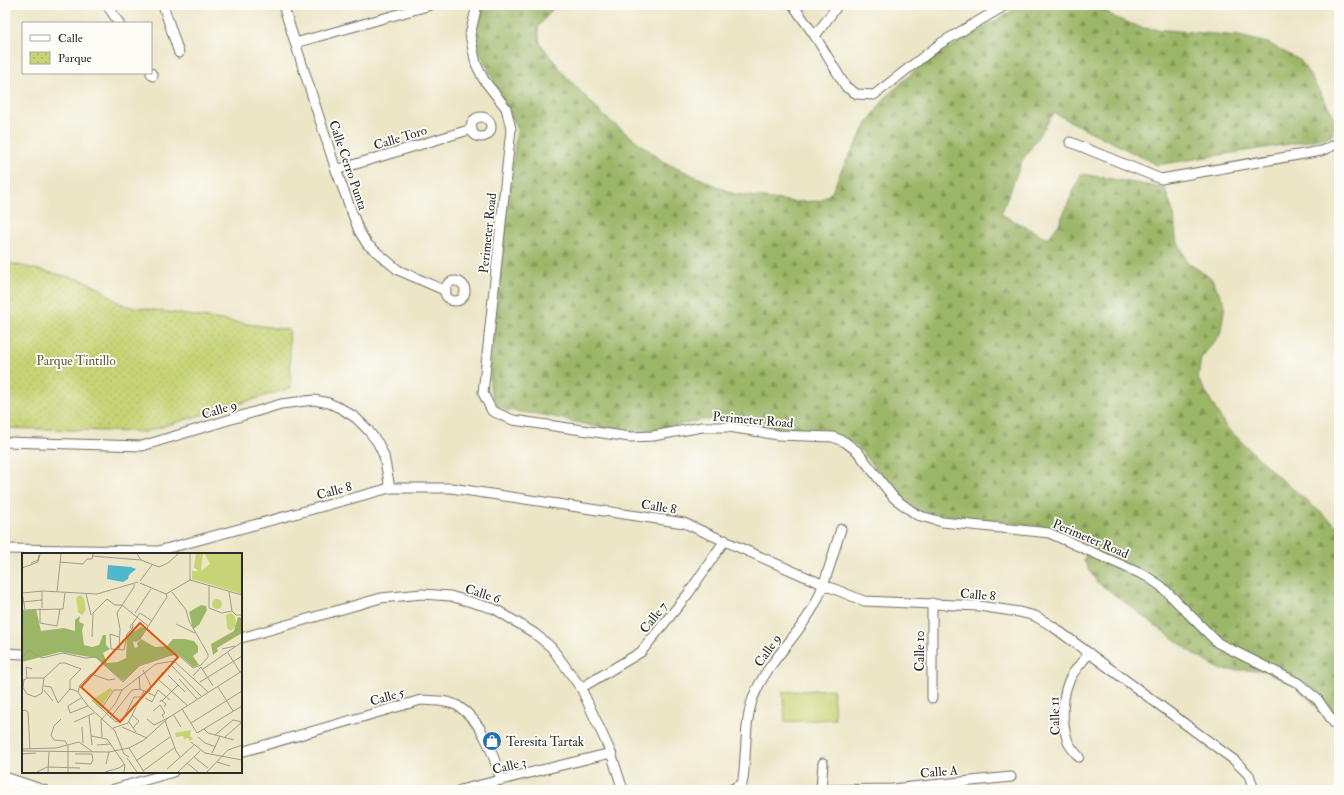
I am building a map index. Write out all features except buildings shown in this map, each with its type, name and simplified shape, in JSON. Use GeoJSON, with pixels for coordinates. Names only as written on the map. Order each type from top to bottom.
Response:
{"type":"FeatureCollection","features":[{"type":"Feature","properties":{"kind":"street"},"geometry":{"type":"LineString","coordinates":[[107,5],[118,22]]}},
{"type":"Feature","properties":{"kind":"street"},"geometry":{"type":"LineString","coordinates":[[163,5],[179,53]]}},
{"type":"Feature","properties":{"kind":"street","name":"Calle Cerro Punta"},"geometry":{"type":"LineString","coordinates":[[283,5],[336,170],[352,215],[367,244],[398,270],[446,291]]}},
{"type":"Feature","properties":{"kind":"street"},"geometry":{"type":"LineString","coordinates":[[295,43],[430,5]]}},
{"type":"Feature","properties":{"kind":"street","name":"Perimeter Road"},"geometry":{"type":"LineString","coordinates":[[478,5],[470,34],[476,64],[484,80],[506,108],[511,129],[483,393],[492,411],[513,420],[630,437],[653,436],[702,427],[730,427],[778,435],[833,437],[845,442],[857,451],[894,498],[917,515],[942,522],[1049,533],[1146,576],[1161,586],[1218,643],[1298,684],[1318,700],[1334,723],[1339,726]]}},
{"type":"Feature","properties":{"kind":"street"},"geometry":{"type":"LineString","coordinates":[[793,5],[815,36],[846,87],[857,94],[874,95],[941,43],[1006,5]]}},
{"type":"Feature","properties":{"kind":"street"},"geometry":{"type":"LineString","coordinates":[[815,36],[838,5]]}},
{"type":"Feature","properties":{"kind":"street","name":"Calle Toro"},"geometry":{"type":"LineString","coordinates":[[336,170],[472,129]]}},
{"type":"Feature","properties":{"kind":"street"},"geometry":{"type":"LineString","coordinates":[[1070,142],[1161,179],[1321,151],[1339,143]]}},
{"type":"Feature","properties":{"kind":"street","name":"Calle 9"},"geometry":{"type":"LineString","coordinates":[[5,442],[142,446],[281,404],[314,400],[329,403],[342,409],[356,418],[368,430],[384,456],[390,488]]}},
{"type":"Feature","properties":{"kind":"street","name":"Calle 8"},"geometry":{"type":"LineString","coordinates":[[5,549],[158,552],[390,488],[451,488],[669,520],[684,523],[725,540],[822,584],[864,601],[979,606],[1035,616],[1052,626],[1234,760],[1249,775],[1254,790]]}},
{"type":"Feature","properties":{"kind":"street","name":"Calle 9"},"geometry":{"type":"LineString","coordinates":[[730,790],[742,784],[749,712],[761,681],[814,606],[841,529]]}},
{"type":"Feature","properties":{"kind":"street","name":"Calle 7"},"geometry":{"type":"LineString","coordinates":[[581,688],[642,652],[688,594],[725,540]]}},
{"type":"Feature","properties":{"kind":"street","name":"Calle 6"},"geometry":{"type":"LineString","coordinates":[[242,638],[381,598],[422,594],[450,596],[495,609],[534,633],[551,647],[581,688],[611,753],[623,790]]}},
{"type":"Feature","properties":{"kind":"street","name":"Calle 10"},"geometry":{"type":"LineString","coordinates":[[932,603],[932,698]]}},
{"type":"Feature","properties":{"kind":"street"},"geometry":{"type":"LineString","coordinates":[[5,653],[22,654]]}},
{"type":"Feature","properties":{"kind":"street","name":"Calle 11"},"geometry":{"type":"LineString","coordinates":[[1079,757],[1068,743],[1064,728],[1064,700],[1066,689],[1072,676],[1089,653]]}},
{"type":"Feature","properties":{"kind":"street","name":"Calle 5"},"geometry":{"type":"LineString","coordinates":[[242,752],[421,700],[435,701],[458,706],[477,723],[485,736],[501,780]]}},
{"type":"Feature","properties":{"kind":"street","name":"Calle 3"},"geometry":{"type":"LineString","coordinates":[[460,790],[611,753]]}},
{"type":"Feature","properties":{"kind":"street"},"geometry":{"type":"LineString","coordinates":[[821,790],[823,764]]}},
{"type":"Feature","properties":{"kind":"street"},"geometry":{"type":"LineString","coordinates":[[111,790],[170,773]]}},
{"type":"Feature","properties":{"kind":"street","name":"Calle A"},"geometry":{"type":"LineString","coordinates":[[821,790],[893,789],[1011,777]]}},
{"type":"Feature","properties":{"kind":"street"},"geometry":{"type":"LineString","coordinates":[[9,790],[8,779],[44,790]]}},
{"type":"Feature","properties":{"kind":"green space"},"geometry":{"type":"Polygon","coordinates":[[[485,5],[556,5],[538,27],[540,43],[564,74],[605,117],[664,162],[734,194],[795,202],[820,201],[832,192],[841,171],[868,122],[885,98],[922,64],[1022,5],[1096,5],[1116,18],[1142,28],[1239,36],[1268,43],[1301,61],[1334,116],[1332,135],[1321,139],[1157,165],[1054,113],[1022,161],[1001,214],[1048,239],[1059,224],[1081,174],[1165,188],[1174,215],[1176,238],[1188,263],[1211,278],[1225,304],[1220,335],[1201,358],[1198,379],[1226,427],[1274,473],[1339,528],[1339,725],[1332,721],[1294,685],[1263,670],[1222,670],[1198,657],[1096,581],[1084,561],[1088,544],[1052,528],[916,511],[891,486],[858,447],[847,438],[822,429],[772,427],[726,419],[700,420],[663,429],[634,432],[614,431],[545,415],[505,410],[498,406],[492,395],[490,387],[490,365],[517,127],[477,47],[476,34],[485,5]]]}},
{"type":"Feature","properties":{"kind":"green space","name":"Parque Tintillo"},"geometry":{"type":"Polygon","coordinates":[[[5,262],[83,280],[101,289],[119,303],[127,306],[289,330],[291,388],[144,432],[5,428],[5,262]]]}},
{"type":"Feature","properties":{"kind":"green space"},"geometry":{"type":"Polygon","coordinates":[[[833,689],[835,719],[785,722],[783,692],[833,689]]]}},
{"type":"Feature","properties":{"kind":"place","name":"Teresita Tartak"},"geometry":{"type":"Point","coordinates":[492,741]}}]}
